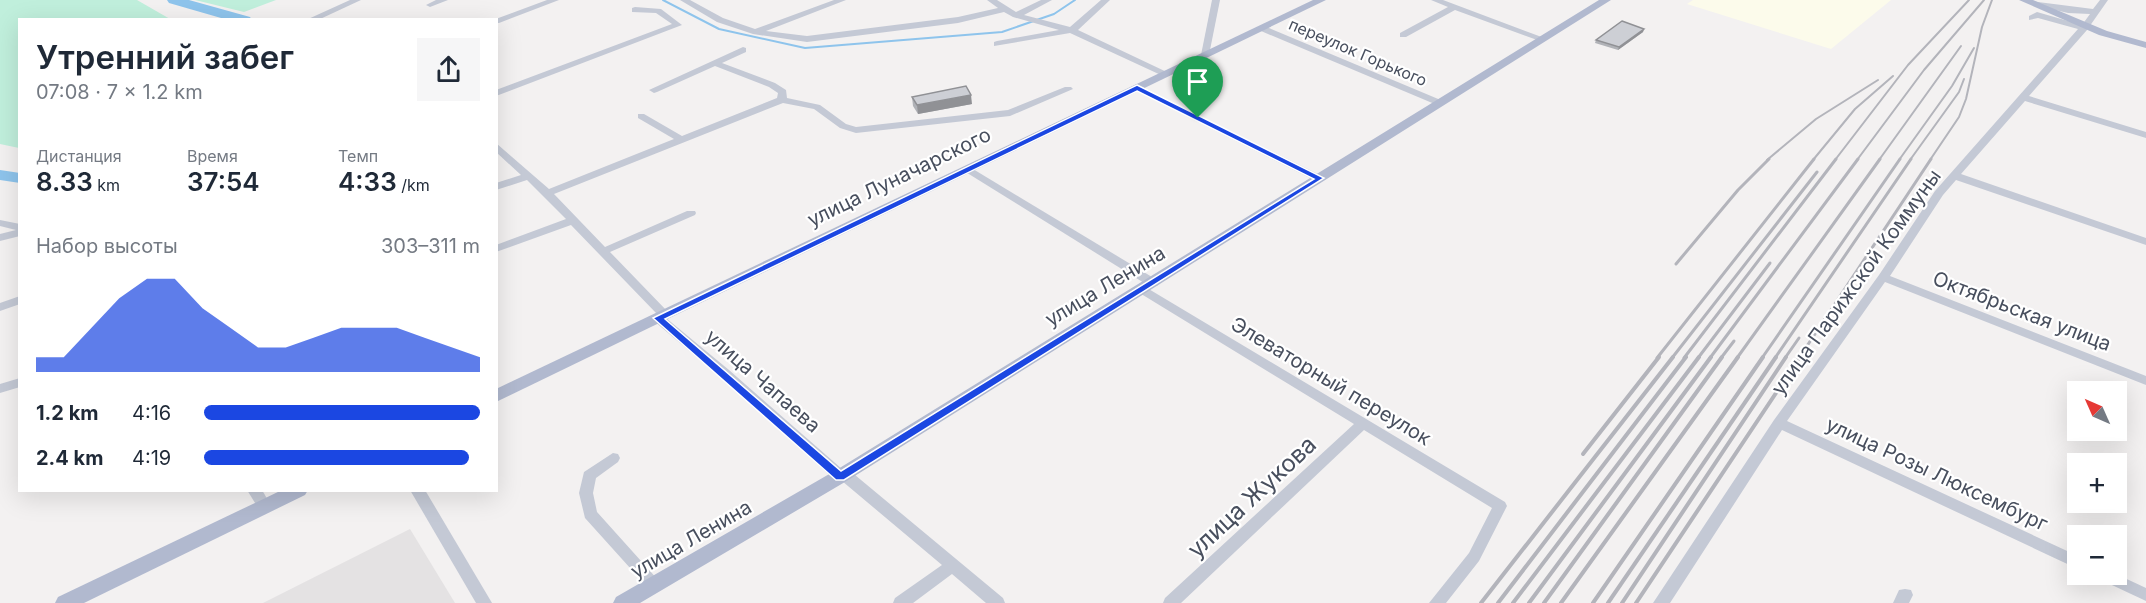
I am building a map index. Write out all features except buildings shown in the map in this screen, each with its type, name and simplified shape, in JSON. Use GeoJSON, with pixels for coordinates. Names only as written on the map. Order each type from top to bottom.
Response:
{"type":"FeatureCollection","features":[{"type":"Feature","properties":{"kind":"main road","name":"улица Луначарского"},"geometry":{"type":"LineString","coordinates":[[498,395],[1321,0]]}},
{"type":"Feature","properties":{"kind":"main road","name":"улица Ленина"},"geometry":{"type":"LineString","coordinates":[[623,603],[842,475],[1606,0]]}},
{"type":"Feature","properties":{"kind":"main road"},"geometry":{"type":"LineString","coordinates":[[2027,1],[2084,29],[2146,45]]}},
{"type":"Feature","properties":{"kind":"main road"},"geometry":{"type":"LineString","coordinates":[[65,603],[260,499],[290,492]]}},
{"type":"Feature","properties":{"kind":"street"},"geometry":{"type":"LineString","coordinates":[[315,18],[357,0]]}},
{"type":"Feature","properties":{"kind":"street"},"geometry":{"type":"LineString","coordinates":[[430,4],[444,0]]}},
{"type":"Feature","properties":{"kind":"street"},"geometry":{"type":"LineString","coordinates":[[498,20],[555,0]]}},
{"type":"Feature","properties":{"kind":"street"},"geometry":{"type":"LineString","coordinates":[[684,0],[720,20],[756,32],[807,39],[958,20],[1005,9]]}},
{"type":"Feature","properties":{"kind":"street"},"geometry":{"type":"LineString","coordinates":[[756,32],[842,0]]}},
{"type":"Feature","properties":{"kind":"street"},"geometry":{"type":"LineString","coordinates":[[991,0],[1016,15],[1072,30],[1166,74]]}},
{"type":"Feature","properties":{"kind":"street"},"geometry":{"type":"LineString","coordinates":[[1016,15],[1048,0]]}},
{"type":"Feature","properties":{"kind":"street"},"geometry":{"type":"LineString","coordinates":[[997,44],[1072,30],[1106,0]]}},
{"type":"Feature","properties":{"kind":"street"},"geometry":{"type":"LineString","coordinates":[[1205,56],[1216,0]]}},
{"type":"Feature","properties":{"kind":"street"},"geometry":{"type":"LineString","coordinates":[[1435,0],[1543,39]]}},
{"type":"Feature","properties":{"kind":"street","name":"улица Парижской Коммуны"},"geometry":{"type":"LineString","coordinates":[[1661,603],[1779,423],[1883,277],[1939,193],[2084,29],[2104,0]]}},
{"type":"Feature","properties":{"kind":"street"},"geometry":{"type":"LineString","coordinates":[[2027,1],[2068,10],[2095,12]]}},
{"type":"Feature","properties":{"kind":"street"},"geometry":{"type":"LineString","coordinates":[[1403,35],[1455,7]]}},
{"type":"Feature","properties":{"kind":"street"},"geometry":{"type":"LineString","coordinates":[[498,92],[678,25],[658,11],[635,10]]}},
{"type":"Feature","properties":{"kind":"street","name":"переулок Горького"},"geometry":{"type":"LineString","coordinates":[[1264,29],[1440,103]]}},
{"type":"Feature","properties":{"kind":"street"},"geometry":{"type":"LineString","coordinates":[[654,90],[743,50]]}},
{"type":"Feature","properties":{"kind":"street"},"geometry":{"type":"LineString","coordinates":[[715,63],[772,85],[783,92],[782,100]]}},
{"type":"Feature","properties":{"kind":"street"},"geometry":{"type":"LineString","coordinates":[[1137,88],[1320,178]]}},
{"type":"Feature","properties":{"kind":"street"},"geometry":{"type":"LineString","coordinates":[[547,193],[782,100],[817,107],[843,126],[856,130],[1010,113],[1068,89]]}},
{"type":"Feature","properties":{"kind":"street"},"geometry":{"type":"LineString","coordinates":[[2024,98],[2146,135]]}},
{"type":"Feature","properties":{"kind":"street"},"geometry":{"type":"LineString","coordinates":[[641,116],[682,140]]}},
{"type":"Feature","properties":{"kind":"street","name":"улица Чапаева"},"geometry":{"type":"LineString","coordinates":[[498,148],[547,193],[661,316],[842,475],[997,603]]}},
{"type":"Feature","properties":{"kind":"street","name":"Элеваторный переулок"},"geometry":{"type":"LineString","coordinates":[[968,169],[1147,286],[1500,506],[1474,557],[1437,603]]}},
{"type":"Feature","properties":{"kind":"street"},"geometry":{"type":"LineString","coordinates":[[498,186],[529,176]]}},
{"type":"Feature","properties":{"kind":"street"},"geometry":{"type":"LineString","coordinates":[[1956,176],[2146,242]]}},
{"type":"Feature","properties":{"kind":"street"},"geometry":{"type":"LineString","coordinates":[[602,252],[691,213]]}},
{"type":"Feature","properties":{"kind":"street"},"geometry":{"type":"LineString","coordinates":[[498,248],[571,221]]}},
{"type":"Feature","properties":{"kind":"street"},"geometry":{"type":"LineString","coordinates":[[0,223],[18,227]]}},
{"type":"Feature","properties":{"kind":"street"},"geometry":{"type":"LineString","coordinates":[[0,238],[18,233]]}},
{"type":"Feature","properties":{"kind":"street","name":"Октябрьская улица"},"geometry":{"type":"LineString","coordinates":[[1883,277],[2146,381]]}},
{"type":"Feature","properties":{"kind":"street"},"geometry":{"type":"LineString","coordinates":[[0,307],[18,301]]}},
{"type":"Feature","properties":{"kind":"street"},"geometry":{"type":"LineString","coordinates":[[0,389],[18,383]]}},
{"type":"Feature","properties":{"kind":"street","name":"улица Жукова"},"geometry":{"type":"LineString","coordinates":[[1171,603],[1364,423]]}},
{"type":"Feature","properties":{"kind":"street","name":"улица Розы Люксембург"},"geometry":{"type":"LineString","coordinates":[[1779,423],[2067,558]]}},
{"type":"Feature","properties":{"kind":"street"},"geometry":{"type":"LineString","coordinates":[[613,458],[589,476],[586,493],[590,514],[654,585]]}},
{"type":"Feature","properties":{"kind":"street"},"geometry":{"type":"LineString","coordinates":[[418,492],[484,603]]}},
{"type":"Feature","properties":{"kind":"street"},"geometry":{"type":"LineString","coordinates":[[901,603],[952,565]]}},
{"type":"Feature","properties":{"kind":"street"},"geometry":{"type":"LineString","coordinates":[[2125,585],[2146,595]]}},
{"type":"Feature","properties":{"kind":"shaded area"},"geometry":{"type":"Polygon","coordinates":[[[1693,0],[1891,0],[1831,49],[1687,4],[1693,0]]]}},
{"type":"Feature","properties":{"kind":"shaded area"},"geometry":{"type":"Polygon","coordinates":[[[410,529],[455,603],[263,603],[410,529]]]}},
{"type":"Feature","properties":{"kind":"green space"},"geometry":{"type":"Polygon","coordinates":[[[0,0],[137,0],[168,18],[18,18],[18,148],[0,144],[0,0]]]}},
{"type":"Feature","properties":{"kind":"green space"},"geometry":{"type":"Polygon","coordinates":[[[195,0],[276,0],[244,12],[195,0]]]}},
{"type":"Feature","properties":{"kind":"waterway"},"geometry":{"type":"LineString","coordinates":[[174,0],[238,18]]}},
{"type":"Feature","properties":{"kind":"waterway"},"geometry":{"type":"LineString","coordinates":[[663,0],[719,29],[805,48],[1002,32],[1054,14],[1075,0]]}},
{"type":"Feature","properties":{"kind":"waterway"},"geometry":{"type":"LineString","coordinates":[[0,175],[18,178]]}},
{"type":"Feature","properties":{"kind":"railway"},"geometry":{"type":"LineString","coordinates":[[1835,160],[1908,65],[1969,0]]}},
{"type":"Feature","properties":{"kind":"railway"},"geometry":{"type":"LineString","coordinates":[[1857,160],[1924,70],[1984,0]]}},
{"type":"Feature","properties":{"kind":"railway"},"geometry":{"type":"LineString","coordinates":[[1930,160],[1959,117],[1966,99],[1982,27],[1992,0]]}},
{"type":"Feature","properties":{"kind":"railway"},"geometry":{"type":"LineString","coordinates":[[1879,160],[1961,46]]}},
{"type":"Feature","properties":{"kind":"railway"},"geometry":{"type":"LineString","coordinates":[[1899,160],[1952,86],[1974,48]]}},
{"type":"Feature","properties":{"kind":"railway"},"geometry":{"type":"LineString","coordinates":[[1813,160],[1855,109],[1893,76]]}},
{"type":"Feature","properties":{"kind":"railway"},"geometry":{"type":"LineString","coordinates":[[1910,160],[1959,92],[1964,79]]}},
{"type":"Feature","properties":{"kind":"railway"},"geometry":{"type":"LineString","coordinates":[[1767,160],[1816,119],[1878,80]]}},
{"type":"Feature","properties":{"kind":"railway"},"geometry":{"type":"LineString","coordinates":[[1676,264],[1738,190],[1769,159]]}},
{"type":"Feature","properties":{"kind":"railway"},"geometry":{"type":"LineString","coordinates":[[1657,358],[1814,159]]}},
{"type":"Feature","properties":{"kind":"railway"},"geometry":{"type":"LineString","coordinates":[[1684,358],[1836,159]]}},
{"type":"Feature","properties":{"kind":"railway"},"geometry":{"type":"LineString","coordinates":[[1710,358],[1858,159]]}},
{"type":"Feature","properties":{"kind":"railway"},"geometry":{"type":"LineString","coordinates":[[1737,358],[1880,159]]}},
{"type":"Feature","properties":{"kind":"railway"},"geometry":{"type":"LineString","coordinates":[[1762,358],[1900,159]]}},
{"type":"Feature","properties":{"kind":"railway"},"geometry":{"type":"LineString","coordinates":[[1775,358],[1911,159]]}},
{"type":"Feature","properties":{"kind":"railway"},"geometry":{"type":"LineString","coordinates":[[1799,358],[1931,159]]}},
{"type":"Feature","properties":{"kind":"railway"},"geometry":{"type":"LineString","coordinates":[[1672,358],[1817,172]]}},
{"type":"Feature","properties":{"kind":"railway"},"geometry":{"type":"LineString","coordinates":[[1698,358],[1770,263]]}},
{"type":"Feature","properties":{"kind":"railway"},"geometry":{"type":"LineString","coordinates":[[1785,358],[1799,338]]}},
{"type":"Feature","properties":{"kind":"railway"},"geometry":{"type":"LineString","coordinates":[[1721,358],[1734,341]]}},
{"type":"Feature","properties":{"kind":"railway"},"geometry":{"type":"LineString","coordinates":[[1583,454],[1659,357]]}},
{"type":"Feature","properties":{"kind":"railway"},"geometry":{"type":"LineString","coordinates":[[1481,603],[1673,357]]}},
{"type":"Feature","properties":{"kind":"railway"},"geometry":{"type":"LineString","coordinates":[[1498,603],[1686,357]]}},
{"type":"Feature","properties":{"kind":"railway"},"geometry":{"type":"LineString","coordinates":[[1513,603],[1699,357]]}},
{"type":"Feature","properties":{"kind":"railway"},"geometry":{"type":"LineString","coordinates":[[1529,603],[1711,357]]}},
{"type":"Feature","properties":{"kind":"railway"},"geometry":{"type":"LineString","coordinates":[[1544,603],[1722,357]]}},
{"type":"Feature","properties":{"kind":"railway"},"geometry":{"type":"LineString","coordinates":[[1561,603],[1738,357]]}},
{"type":"Feature","properties":{"kind":"railway"},"geometry":{"type":"LineString","coordinates":[[1593,603],[1763,357]]}},
{"type":"Feature","properties":{"kind":"railway"},"geometry":{"type":"LineString","coordinates":[[1608,603],[1776,357]]}},
{"type":"Feature","properties":{"kind":"railway"},"geometry":{"type":"LineString","coordinates":[[1622,603],[1786,357]]}},
{"type":"Feature","properties":{"kind":"railway"},"geometry":{"type":"LineString","coordinates":[[1636,603],[1800,357]]}},
{"type":"Feature","properties":{"kind":"route"},"geometry":{"type":"LineString","coordinates":[[1137,88],[1198,118],[1320,178],[840,477],[724,373],[658,318],[1137,88]]}}]}
